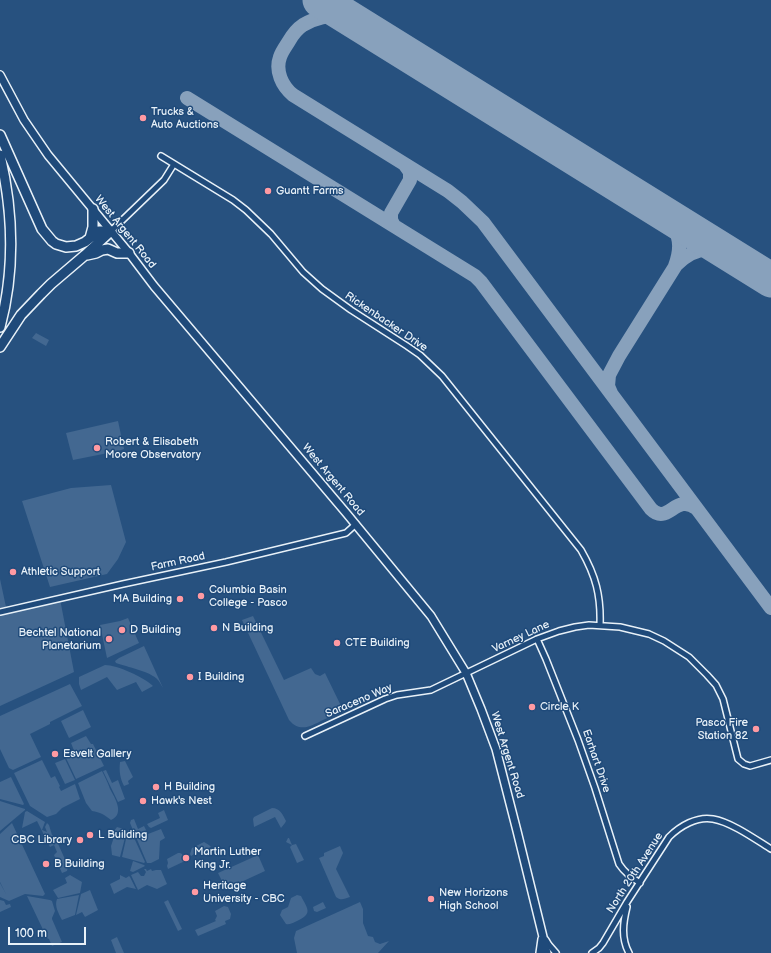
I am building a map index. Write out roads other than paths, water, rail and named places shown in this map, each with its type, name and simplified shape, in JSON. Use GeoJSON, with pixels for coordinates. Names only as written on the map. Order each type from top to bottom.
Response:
{"type":"FeatureCollection","features":[{"type":"Feature","properties":{"kind":"highway"},"geometry":{"type":"LineString","coordinates":[[0,135],[39,224],[48,238],[56,244],[71,247],[88,240],[99,231],[111,230]]}},
{"type":"Feature","properties":{"kind":"highway"},"geometry":{"type":"LineString","coordinates":[[0,155],[7,192],[10,227],[10,264],[4,312],[0,327]]}},
{"type":"Feature","properties":{"kind":"highway"},"geometry":{"type":"LineString","coordinates":[[90,238],[93,228],[93,209]]}},
{"type":"Feature","properties":{"kind":"highway"},"geometry":{"type":"LineString","coordinates":[[0,348],[26,309],[51,284],[111,230]]}},
{"type":"Feature","properties":{"kind":"highway"},"geometry":{"type":"LineString","coordinates":[[85,255],[108,249],[117,253],[129,253]]}},
{"type":"Feature","properties":{"kind":"main road","name":"West Argent Road"},"geometry":{"type":"LineString","coordinates":[[0,75],[35,137],[54,163],[111,230],[154,286],[356,524],[431,616],[466,673],[482,709],[496,748],[518,831],[547,953]]}},
{"type":"Feature","properties":{"kind":"main road"},"geometry":{"type":"LineString","coordinates":[[540,953],[543,934]]}},
{"type":"Feature","properties":{"kind":"street","name":"Rickenbacker Drive"},"geometry":{"type":"LineString","coordinates":[[161,156],[234,200],[271,234],[303,272],[322,289],[351,310],[407,346],[426,360],[442,376],[581,550],[596,582],[600,603],[600,625]]}},
{"type":"Feature","properties":{"kind":"street"},"geometry":{"type":"LineString","coordinates":[[111,230],[164,180],[174,164]]}},
{"type":"Feature","properties":{"kind":"street","name":"Farm Road"},"geometry":{"type":"LineString","coordinates":[[0,612],[226,562],[346,533],[356,524]]}},
{"type":"Feature","properties":{"kind":"street","name":"Varney Lane"},"geometry":{"type":"LineString","coordinates":[[466,673],[537,639],[575,627],[600,625],[620,627],[649,634],[664,641],[689,657],[716,685],[723,699],[738,759],[744,764],[750,766],[771,760]]}},
{"type":"Feature","properties":{"kind":"street","name":"Earhart Drive"},"geometry":{"type":"LineString","coordinates":[[537,639],[578,740],[619,864],[629,876],[640,883]]}},
{"type":"Feature","properties":{"kind":"street","name":"Saraceno Way"},"geometry":{"type":"LineString","coordinates":[[305,736],[385,699],[397,695],[431,690],[466,673]]}},
{"type":"Feature","properties":{"kind":"street","name":"North 20th Avenue"},"geometry":{"type":"LineString","coordinates":[[592,953],[602,943],[627,902],[675,831],[692,822],[712,819],[730,824],[771,849]]}},
{"type":"Feature","properties":{"kind":"street"},"geometry":{"type":"LineString","coordinates":[[627,902],[623,929],[625,945],[629,953]]}},
{"type":"Feature","properties":{"kind":"street"},"geometry":{"type":"LineString","coordinates":[[543,934],[549,945],[556,953]]}},
{"type":"Feature","properties":{"kind":"place","name":"Trucks & Auto Auctions"},"geometry":{"type":"Point","coordinates":[143,118]}},
{"type":"Feature","properties":{"kind":"place","name":"Guantt Farms"},"geometry":{"type":"Point","coordinates":[268,191]}},
{"type":"Feature","properties":{"kind":"place","name":"Robert & Elisabeth Moore Observatory"},"geometry":{"type":"Point","coordinates":[97,448]}},
{"type":"Feature","properties":{"kind":"place","name":"Athletic Support"},"geometry":{"type":"Point","coordinates":[13,572]}},
{"type":"Feature","properties":{"kind":"place","name":"Columbia Basin College - Pasco"},"geometry":{"type":"Point","coordinates":[201,596]}},
{"type":"Feature","properties":{"kind":"place","name":"MA Building"},"geometry":{"type":"Point","coordinates":[180,599]}},
{"type":"Feature","properties":{"kind":"place","name":"N Building"},"geometry":{"type":"Point","coordinates":[214,628]}},
{"type":"Feature","properties":{"kind":"place","name":"D Building"},"geometry":{"type":"Point","coordinates":[122,630]}},
{"type":"Feature","properties":{"kind":"place","name":"Bechtel National Planetarium"},"geometry":{"type":"Point","coordinates":[109,639]}},
{"type":"Feature","properties":{"kind":"place","name":"CTE Building"},"geometry":{"type":"Point","coordinates":[337,643]}},
{"type":"Feature","properties":{"kind":"place","name":"I Building"},"geometry":{"type":"Point","coordinates":[190,677]}},
{"type":"Feature","properties":{"kind":"place","name":"Circle K"},"geometry":{"type":"Point","coordinates":[532,707]}},
{"type":"Feature","properties":{"kind":"place","name":"Pasco Fire Station 82"},"geometry":{"type":"Point","coordinates":[756,729]}},
{"type":"Feature","properties":{"kind":"place","name":"Esvelt Gallery"},"geometry":{"type":"Point","coordinates":[55,754]}},
{"type":"Feature","properties":{"kind":"place","name":"H Building"},"geometry":{"type":"Point","coordinates":[156,787]}},
{"type":"Feature","properties":{"kind":"place","name":"Hawk's Nest"},"geometry":{"type":"Point","coordinates":[143,801]}},
{"type":"Feature","properties":{"kind":"place","name":"L Building"},"geometry":{"type":"Point","coordinates":[90,835]}},
{"type":"Feature","properties":{"kind":"place","name":"CBC Library"},"geometry":{"type":"Point","coordinates":[80,840]}},
{"type":"Feature","properties":{"kind":"place","name":"Martin Luther King Jr."},"geometry":{"type":"Point","coordinates":[186,858]}},
{"type":"Feature","properties":{"kind":"place","name":"B Building"},"geometry":{"type":"Point","coordinates":[46,864]}},
{"type":"Feature","properties":{"kind":"place","name":"Heritage University - CBC"},"geometry":{"type":"Point","coordinates":[195,892]}},
{"type":"Feature","properties":{"kind":"place","name":"New Horizons High School"},"geometry":{"type":"Point","coordinates":[431,899]}}]}
